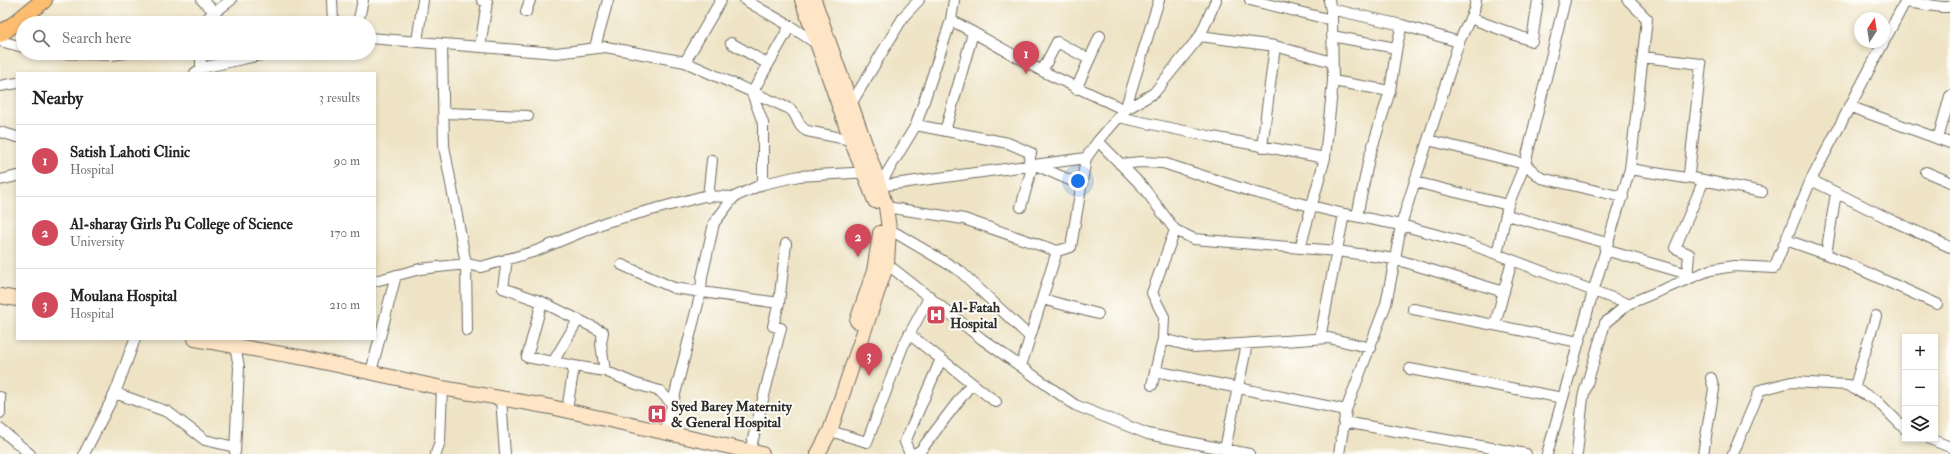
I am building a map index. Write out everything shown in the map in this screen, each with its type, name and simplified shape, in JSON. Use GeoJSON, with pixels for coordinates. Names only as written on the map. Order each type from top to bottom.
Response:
{"type":"FeatureCollection","features":[{"type":"Feature","properties":{"kind":"main road"},"geometry":{"type":"LineString","coordinates":[[0,23],[27,0]]}},
{"type":"Feature","properties":{"kind":"main road"},"geometry":{"type":"LineString","coordinates":[[24,16],[44,0]]}},
{"type":"Feature","properties":{"kind":"main road"},"geometry":{"type":"LineString","coordinates":[[802,0],[851,140],[869,172],[879,186],[886,207],[889,229],[887,264],[830,431],[819,453]]}},
{"type":"Feature","properties":{"kind":"main road"},"geometry":{"type":"LineString","coordinates":[[814,0],[851,104],[878,208],[880,224],[879,246],[874,271],[818,439],[819,453]]}},
{"type":"Feature","properties":{"kind":"main road"},"geometry":{"type":"LineString","coordinates":[[0,34],[16,23]]}},
{"type":"Feature","properties":{"kind":"main road"},"geometry":{"type":"LineString","coordinates":[[0,296],[16,299]]}},
{"type":"Feature","properties":{"kind":"main road"},"geometry":{"type":"LineString","coordinates":[[208,340],[235,342],[442,388],[567,410],[756,453]]}},
{"type":"Feature","properties":{"kind":"street"},"geometry":{"type":"LineString","coordinates":[[202,0],[215,12]]}},
{"type":"Feature","properties":{"kind":"street"},"geometry":{"type":"LineString","coordinates":[[210,16],[231,0]]}},
{"type":"Feature","properties":{"kind":"street"},"geometry":{"type":"LineString","coordinates":[[332,0],[333,16]]}},
{"type":"Feature","properties":{"kind":"street"},"geometry":{"type":"LineString","coordinates":[[360,16],[363,0]]}},
{"type":"Feature","properties":{"kind":"street"},"geometry":{"type":"LineString","coordinates":[[417,42],[423,0]]}},
{"type":"Feature","properties":{"kind":"street"},"geometry":{"type":"LineString","coordinates":[[480,47],[487,2],[482,0]]}},
{"type":"Feature","properties":{"kind":"street"},"geometry":{"type":"LineString","coordinates":[[526,12],[530,0]]}},
{"type":"Feature","properties":{"kind":"street"},"geometry":{"type":"LineString","coordinates":[[595,47],[608,0]]}},
{"type":"Feature","properties":{"kind":"street"},"geometry":{"type":"LineString","coordinates":[[685,62],[721,0]]}},
{"type":"Feature","properties":{"kind":"street"},"geometry":{"type":"LineString","coordinates":[[745,0],[790,26],[817,44]]}},
{"type":"Feature","properties":{"kind":"street"},"geometry":{"type":"LineString","coordinates":[[851,104],[904,16],[919,0]]}},
{"type":"Feature","properties":{"kind":"street"},"geometry":{"type":"LineString","coordinates":[[879,186],[916,125],[951,20],[954,0]]}},
{"type":"Feature","properties":{"kind":"street"},"geometry":{"type":"LineString","coordinates":[[1122,114],[1159,0]]}},
{"type":"Feature","properties":{"kind":"street"},"geometry":{"type":"LineString","coordinates":[[886,207],[964,219],[1057,251],[1071,247],[1086,158],[1098,141],[1122,114],[1154,93],[1200,36],[1215,0]]}},
{"type":"Feature","properties":{"kind":"street"},"geometry":{"type":"LineString","coordinates":[[1250,0],[1330,10],[1402,25],[1459,42]]}},
{"type":"Feature","properties":{"kind":"street"},"geometry":{"type":"LineString","coordinates":[[1470,18],[1532,41],[1538,0]]}},
{"type":"Feature","properties":{"kind":"street"},"geometry":{"type":"LineString","coordinates":[[1497,254],[1508,210],[1526,164],[1565,0]]}},
{"type":"Feature","properties":{"kind":"street"},"geometry":{"type":"LineString","coordinates":[[1547,454],[1606,246],[1623,197],[1630,169],[1647,19],[1628,0]]}},
{"type":"Feature","properties":{"kind":"street"},"geometry":{"type":"LineString","coordinates":[[1339,454],[1346,410],[1386,304],[1401,225],[1459,42],[1470,18],[1473,1]]}},
{"type":"Feature","properties":{"kind":"street"},"geometry":{"type":"LineString","coordinates":[[1577,454],[1583,396],[1605,323],[1628,304],[1688,277],[1726,267],[1774,268],[1811,180],[1906,1],[1950,7]]}},
{"type":"Feature","properties":{"kind":"street"},"geometry":{"type":"LineString","coordinates":[[1300,248],[1325,158],[1333,81],[1330,10]]}},
{"type":"Feature","properties":{"kind":"street"},"geometry":{"type":"LineString","coordinates":[[951,20],[1042,72],[1076,88],[1122,114],[1262,147],[1325,158]]}},
{"type":"Feature","properties":{"kind":"street"},"geometry":{"type":"LineString","coordinates":[[1357,216],[1369,158],[1390,91],[1396,48],[1402,25]]}},
{"type":"Feature","properties":{"kind":"street"},"geometry":{"type":"LineString","coordinates":[[763,184],[763,123],[752,92],[790,26]]}},
{"type":"Feature","properties":{"kind":"street"},"geometry":{"type":"LineString","coordinates":[[945,131],[973,33]]}},
{"type":"Feature","properties":{"kind":"street"},"geometry":{"type":"LineString","coordinates":[[1076,88],[1100,36]]}},
{"type":"Feature","properties":{"kind":"street"},"geometry":{"type":"LineString","coordinates":[[1200,36],[1275,46],[1332,62]]}},
{"type":"Feature","properties":{"kind":"street"},"geometry":{"type":"LineString","coordinates":[[1332,36],[1396,48]]}},
{"type":"Feature","properties":{"kind":"street"},"geometry":{"type":"LineString","coordinates":[[376,39],[556,53],[606,46],[685,62],[790,109],[796,116],[798,124],[801,128],[807,131],[851,140]]}},
{"type":"Feature","properties":{"kind":"street"},"geometry":{"type":"LineString","coordinates":[[0,41],[16,45]]}},
{"type":"Feature","properties":{"kind":"street"},"geometry":{"type":"LineString","coordinates":[[1042,72],[1057,42],[1089,59]]}},
{"type":"Feature","properties":{"kind":"street"},"geometry":{"type":"LineString","coordinates":[[731,43],[768,64]]}},
{"type":"Feature","properties":{"kind":"street"},"geometry":{"type":"LineString","coordinates":[[442,44],[444,146],[466,264],[467,331]]}},
{"type":"Feature","properties":{"kind":"street"},"geometry":{"type":"LineString","coordinates":[[1262,147],[1275,46]]}},
{"type":"Feature","properties":{"kind":"street"},"geometry":{"type":"LineString","coordinates":[[1643,57],[1701,64],[1688,177]]}},
{"type":"Feature","properties":{"kind":"street"},"geometry":{"type":"LineString","coordinates":[[200,60],[199,71],[242,60]]}},
{"type":"Feature","properties":{"kind":"street"},"geometry":{"type":"LineString","coordinates":[[1333,81],[1390,91]]}},
{"type":"Feature","properties":{"kind":"street"},"geometry":{"type":"LineString","coordinates":[[0,86],[16,83]]}},
{"type":"Feature","properties":{"kind":"street"},"geometry":{"type":"LineString","coordinates":[[1938,139],[1950,96]]}},
{"type":"Feature","properties":{"kind":"street"},"geometry":{"type":"LineString","coordinates":[[1851,106],[1950,143]]}},
{"type":"Feature","properties":{"kind":"street"},"geometry":{"type":"LineString","coordinates":[[444,113],[528,116]]}},
{"type":"Feature","properties":{"kind":"street"},"geometry":{"type":"LineString","coordinates":[[916,125],[1008,143],[1031,153],[1021,207]]}},
{"type":"Feature","properties":{"kind":"street"},"geometry":{"type":"LineString","coordinates":[[0,132],[16,137]]}},
{"type":"Feature","properties":{"kind":"street"},"geometry":{"type":"LineString","coordinates":[[1428,140],[1526,164],[1541,178],[1623,197]]}},
{"type":"Feature","properties":{"kind":"street"},"geometry":{"type":"LineString","coordinates":[[1098,141],[1143,187],[1175,230],[1194,239],[1337,251],[1395,259],[1504,292]]}},
{"type":"Feature","properties":{"kind":"street"},"geometry":{"type":"LineString","coordinates":[[879,186],[1030,164],[1086,158]]}},
{"type":"Feature","properties":{"kind":"street"},"geometry":{"type":"LineString","coordinates":[[708,196],[712,160]]}},
{"type":"Feature","properties":{"kind":"street"},"geometry":{"type":"LineString","coordinates":[[1120,164],[1141,162],[1163,163],[1253,192],[1344,214],[1401,225],[1470,244],[1593,292],[1628,304]]}},
{"type":"Feature","properties":{"kind":"street"},"geometry":{"type":"LineString","coordinates":[[1030,164],[1081,185]]}},
{"type":"Feature","properties":{"kind":"street"},"geometry":{"type":"LineString","coordinates":[[1630,169],[1686,178],[1688,177],[1762,192]]}},
{"type":"Feature","properties":{"kind":"street"},"geometry":{"type":"LineString","coordinates":[[376,281],[420,269],[466,264],[481,267],[536,251],[606,222],[708,196],[734,197],[763,184],[799,176],[869,172]]}},
{"type":"Feature","properties":{"kind":"street"},"geometry":{"type":"LineString","coordinates":[[1926,172],[1950,182]]}},
{"type":"Feature","properties":{"kind":"street"},"geometry":{"type":"LineString","coordinates":[[0,180],[16,176]]}},
{"type":"Feature","properties":{"kind":"street"},"geometry":{"type":"LineString","coordinates":[[1688,277],[1689,254],[1675,248],[1704,180]]}},
{"type":"Feature","properties":{"kind":"street"},"geometry":{"type":"LineString","coordinates":[[1811,180],[1836,194],[1950,246]]}},
{"type":"Feature","properties":{"kind":"street"},"geometry":{"type":"LineString","coordinates":[[1415,182],[1508,210],[1688,277]]}},
{"type":"Feature","properties":{"kind":"street"},"geometry":{"type":"LineString","coordinates":[[1826,254],[1836,194]]}},
{"type":"Feature","properties":{"kind":"street"},"geometry":{"type":"LineString","coordinates":[[665,433],[701,292],[702,276],[714,223],[734,197]]}},
{"type":"Feature","properties":{"kind":"street"},"geometry":{"type":"LineString","coordinates":[[1320,338],[1344,214]]}},
{"type":"Feature","properties":{"kind":"street"},"geometry":{"type":"LineString","coordinates":[[889,229],[960,271],[1030,337]]}},
{"type":"Feature","properties":{"kind":"street"},"geometry":{"type":"LineString","coordinates":[[1152,385],[1162,339],[1164,317],[1152,293],[1175,230]]}},
{"type":"Feature","properties":{"kind":"street"},"geometry":{"type":"LineString","coordinates":[[1786,240],[1826,254],[1937,304]]}},
{"type":"Feature","properties":{"kind":"street"},"geometry":{"type":"LineString","coordinates":[[756,453],[781,328],[773,326],[779,303],[786,244]]}},
{"type":"Feature","properties":{"kind":"street"},"geometry":{"type":"LineString","coordinates":[[1021,366],[1057,251]]}},
{"type":"Feature","properties":{"kind":"street"},"geometry":{"type":"LineString","coordinates":[[507,259],[503,288],[542,302],[603,332],[601,344],[605,371]]}},
{"type":"Feature","properties":{"kind":"street"},"geometry":{"type":"LineString","coordinates":[[1495,325],[1512,260]]}},
{"type":"Feature","properties":{"kind":"street"},"geometry":{"type":"LineString","coordinates":[[887,264],[930,296],[982,339],[1075,405],[1148,434],[1249,454]]}},
{"type":"Feature","properties":{"kind":"street"},"geometry":{"type":"LineString","coordinates":[[622,265],[663,285],[779,303]]}},
{"type":"Feature","properties":{"kind":"street"},"geometry":{"type":"LineString","coordinates":[[371,372],[396,276]]}},
{"type":"Feature","properties":{"kind":"street"},"geometry":{"type":"LineString","coordinates":[[830,431],[867,442],[903,346],[930,296]]}},
{"type":"Feature","properties":{"kind":"street"},"geometry":{"type":"LineString","coordinates":[[1042,299],[1098,314]]}},
{"type":"Feature","properties":{"kind":"street"},"geometry":{"type":"LineString","coordinates":[[542,302],[527,357],[605,371],[636,384],[660,391],[673,405]]}},
{"type":"Feature","properties":{"kind":"street"},"geometry":{"type":"LineString","coordinates":[[1413,309],[1579,342]]}},
{"type":"Feature","properties":{"kind":"street"},"geometry":{"type":"LineString","coordinates":[[1854,388],[1876,316]]}},
{"type":"Feature","properties":{"kind":"street"},"geometry":{"type":"LineString","coordinates":[[553,362],[578,320]]}},
{"type":"Feature","properties":{"kind":"street"},"geometry":{"type":"LineString","coordinates":[[909,334],[996,402]]}},
{"type":"Feature","properties":{"kind":"street"},"geometry":{"type":"LineString","coordinates":[[1162,339],[1194,347],[1329,338],[1370,348]]}},
{"type":"Feature","properties":{"kind":"street"},"geometry":{"type":"LineString","coordinates":[[84,454],[115,393],[134,340]]}},
{"type":"Feature","properties":{"kind":"street"},"geometry":{"type":"LineString","coordinates":[[115,393],[168,412],[204,440],[235,451],[240,367],[235,342]]}},
{"type":"Feature","properties":{"kind":"street"},"geometry":{"type":"LineString","coordinates":[[1225,449],[1247,344]]}},
{"type":"Feature","properties":{"kind":"street"},"geometry":{"type":"LineString","coordinates":[[910,454],[905,442],[940,359]]}},
{"type":"Feature","properties":{"kind":"street"},"geometry":{"type":"LineString","coordinates":[[567,410],[574,366]]}},
{"type":"Feature","properties":{"kind":"street"},"geometry":{"type":"LineString","coordinates":[[1410,369],[1563,398]]}},
{"type":"Feature","properties":{"kind":"street"},"geometry":{"type":"LineString","coordinates":[[1155,371],[1346,410]]}},
{"type":"Feature","properties":{"kind":"street"},"geometry":{"type":"LineString","coordinates":[[1703,454],[1714,389],[1712,378]]}},
{"type":"Feature","properties":{"kind":"street"},"geometry":{"type":"LineString","coordinates":[[1733,454],[1760,390],[1790,382],[1848,385],[1877,401],[1902,426]]}},
{"type":"Feature","properties":{"kind":"street"},"geometry":{"type":"LineString","coordinates":[[914,454],[921,450],[972,383]]}},
{"type":"Feature","properties":{"kind":"street"},"geometry":{"type":"LineString","coordinates":[[436,454],[440,441],[442,388]]}},
{"type":"Feature","properties":{"kind":"street"},"geometry":{"type":"LineString","coordinates":[[0,397],[0,412]]}},
{"type":"Feature","properties":{"kind":"street"},"geometry":{"type":"LineString","coordinates":[[501,398],[505,454]]}},
{"type":"Feature","properties":{"kind":"street"},"geometry":{"type":"LineString","coordinates":[[1344,422],[1526,454]]}},
{"type":"Feature","properties":{"kind":"street"},"geometry":{"type":"LineString","coordinates":[[0,429],[30,454]]}},
{"type":"Feature","properties":{"kind":"street"},"geometry":{"type":"LineString","coordinates":[[1938,442],[1950,446]]}},
{"type":"Feature","properties":{"kind":"place","name":"Satish Lahoti Clinic"},"geometry":{"type":"Point","coordinates":[1026,74]}},
{"type":"Feature","properties":{"kind":"place","name":"Al-sharay Girls Pu College of Science"},"geometry":{"type":"Point","coordinates":[858,257]}},
{"type":"Feature","properties":{"kind":"place","name":"Al-Fatah Hospital"},"geometry":{"type":"Point","coordinates":[936,315]}},
{"type":"Feature","properties":{"kind":"place","name":"Moulana Hospital"},"geometry":{"type":"Point","coordinates":[869,376]}},
{"type":"Feature","properties":{"kind":"place","name":"Syed Barey Maternity & General Hospital"},"geometry":{"type":"Point","coordinates":[657,414]}}]}
